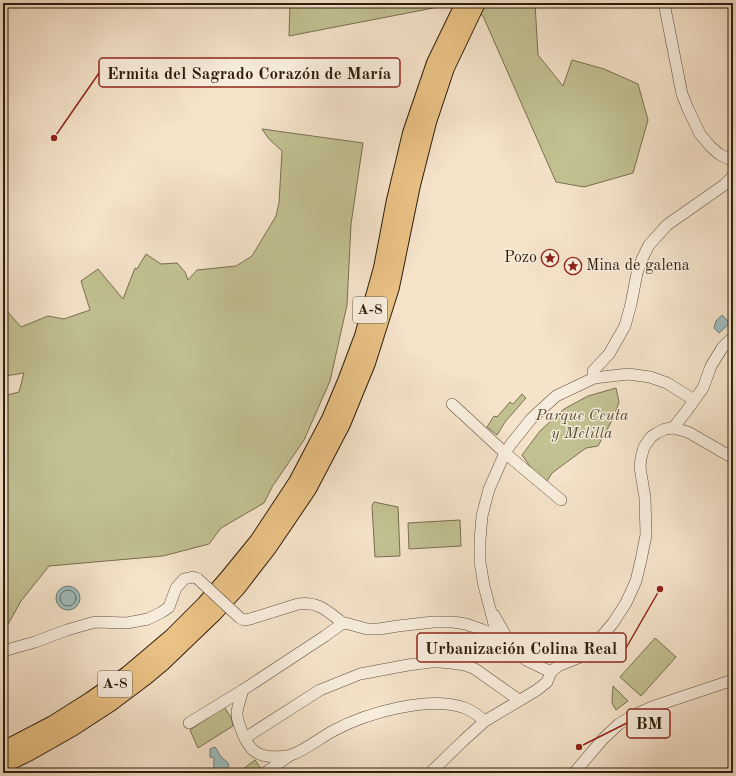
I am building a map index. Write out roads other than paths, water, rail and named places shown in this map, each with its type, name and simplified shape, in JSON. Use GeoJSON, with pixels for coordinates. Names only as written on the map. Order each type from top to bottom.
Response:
{"type":"FeatureCollection","features":[{"type":"Feature","properties":{"kind":"highway","name":"A-8"},"geometry":{"type":"LineString","coordinates":[[3,750],[53,724],[91,700],[127,675],[173,636],[205,604],[258,541],[297,482],[330,419],[363,336],[382,268],[395,200],[411,133],[434,63],[464,3]]}},
{"type":"Feature","properties":{"kind":"highway","name":"A-8"},"geometry":{"type":"LineString","coordinates":[[3,765],[28,753],[72,728],[109,704],[163,662],[214,613],[237,588],[268,548],[308,489],[342,424],[367,363],[390,287],[412,185],[428,122],[446,68],[477,3]]}},
{"type":"Feature","properties":{"kind":"street"},"geometry":{"type":"LineString","coordinates":[[664,3],[682,94],[688,109],[700,134],[710,146],[719,154],[733,161]]}},
{"type":"Feature","properties":{"kind":"street"},"geometry":{"type":"LineString","coordinates":[[594,378],[593,371],[609,354],[625,326],[637,274],[649,245],[667,225],[724,185],[733,176]]}},
{"type":"Feature","properties":{"kind":"street"},"geometry":{"type":"LineString","coordinates":[[673,428],[703,388],[711,366],[722,348],[733,337]]}},
{"type":"Feature","properties":{"kind":"street"},"geometry":{"type":"LineString","coordinates":[[492,634],[494,624],[484,586],[480,562],[482,516],[489,489],[505,453],[531,419],[556,396],[594,378],[628,374],[650,377],[667,383],[694,400]]}},
{"type":"Feature","properties":{"kind":"street"},"geometry":{"type":"LineString","coordinates":[[452,404],[505,453],[561,500]]}},
{"type":"Feature","properties":{"kind":"street"},"geometry":{"type":"LineString","coordinates":[[430,773],[485,721],[537,690],[547,682],[551,672],[558,666],[578,658],[590,650],[613,623],[626,603],[636,581],[641,560],[646,535],[645,498],[640,468],[644,447],[651,437],[665,429],[673,428],[688,432],[733,458]]}},
{"type":"Feature","properties":{"kind":"street"},"geometry":{"type":"LineString","coordinates":[[3,651],[95,622],[127,623],[148,619],[169,607],[176,588],[184,579],[193,577],[198,579],[244,620],[306,603],[324,608],[343,623],[367,629],[378,629],[426,622],[466,624],[501,639],[526,660],[551,672]]}},
{"type":"Feature","properties":{"kind":"street"},"geometry":{"type":"LineString","coordinates":[[490,607],[513,649]]}},
{"type":"Feature","properties":{"kind":"street"},"geometry":{"type":"LineString","coordinates":[[189,723],[243,690],[343,623]]}},
{"type":"Feature","properties":{"kind":"street"},"geometry":{"type":"LineString","coordinates":[[245,738],[320,690],[360,674],[408,665],[435,662],[465,665],[475,669],[519,700]]}},
{"type":"Feature","properties":{"kind":"street"},"geometry":{"type":"LineString","coordinates":[[574,773],[603,739],[619,724],[632,716],[652,707],[732,682]]}},
{"type":"Feature","properties":{"kind":"street"},"geometry":{"type":"LineString","coordinates":[[243,690],[237,714],[240,727],[252,750],[263,755],[277,757],[292,754]]}},
{"type":"Feature","properties":{"kind":"street"},"geometry":{"type":"LineString","coordinates":[[264,773],[292,754],[345,725],[377,713],[394,709],[432,703],[446,704],[464,708],[475,713],[485,721]]}},
{"type":"Feature","properties":{"kind":"water"},"geometry":{"type":"Polygon","coordinates":[[[722,315],[730,323],[719,333],[714,328],[716,321],[722,315]]]}},
{"type":"Feature","properties":{"kind":"water"},"geometry":{"type":"Polygon","coordinates":[[[68,586],[77,589],[80,598],[77,607],[68,610],[59,607],[56,598],[59,589],[68,586]]]}},
{"type":"Feature","properties":{"kind":"water"},"geometry":{"type":"Polygon","coordinates":[[[215,747],[229,765],[227,769],[221,772],[216,771],[214,767],[214,758],[210,757],[210,749],[215,747]]]}},
{"type":"Feature","properties":{"kind":"place","name":"Ermita del Sagrado Corazón de María"},"geometry":{"type":"Point","coordinates":[54,138]}},
{"type":"Feature","properties":{"kind":"place","name":"Pozo"},"geometry":{"type":"Point","coordinates":[550,258]}},
{"type":"Feature","properties":{"kind":"place","name":"Mina de galena"},"geometry":{"type":"Point","coordinates":[573,266]}},
{"type":"Feature","properties":{"kind":"place","name":"Urbanización Colina Real"},"geometry":{"type":"Point","coordinates":[660,589]}},
{"type":"Feature","properties":{"kind":"place","name":"BM"},"geometry":{"type":"Point","coordinates":[579,747]}},
{"type":"Feature","properties":{"kind":"park label","name":"Parque Ceuta y Melilla"},"geometry":{"type":"Point","coordinates":[582,425]}}]}
